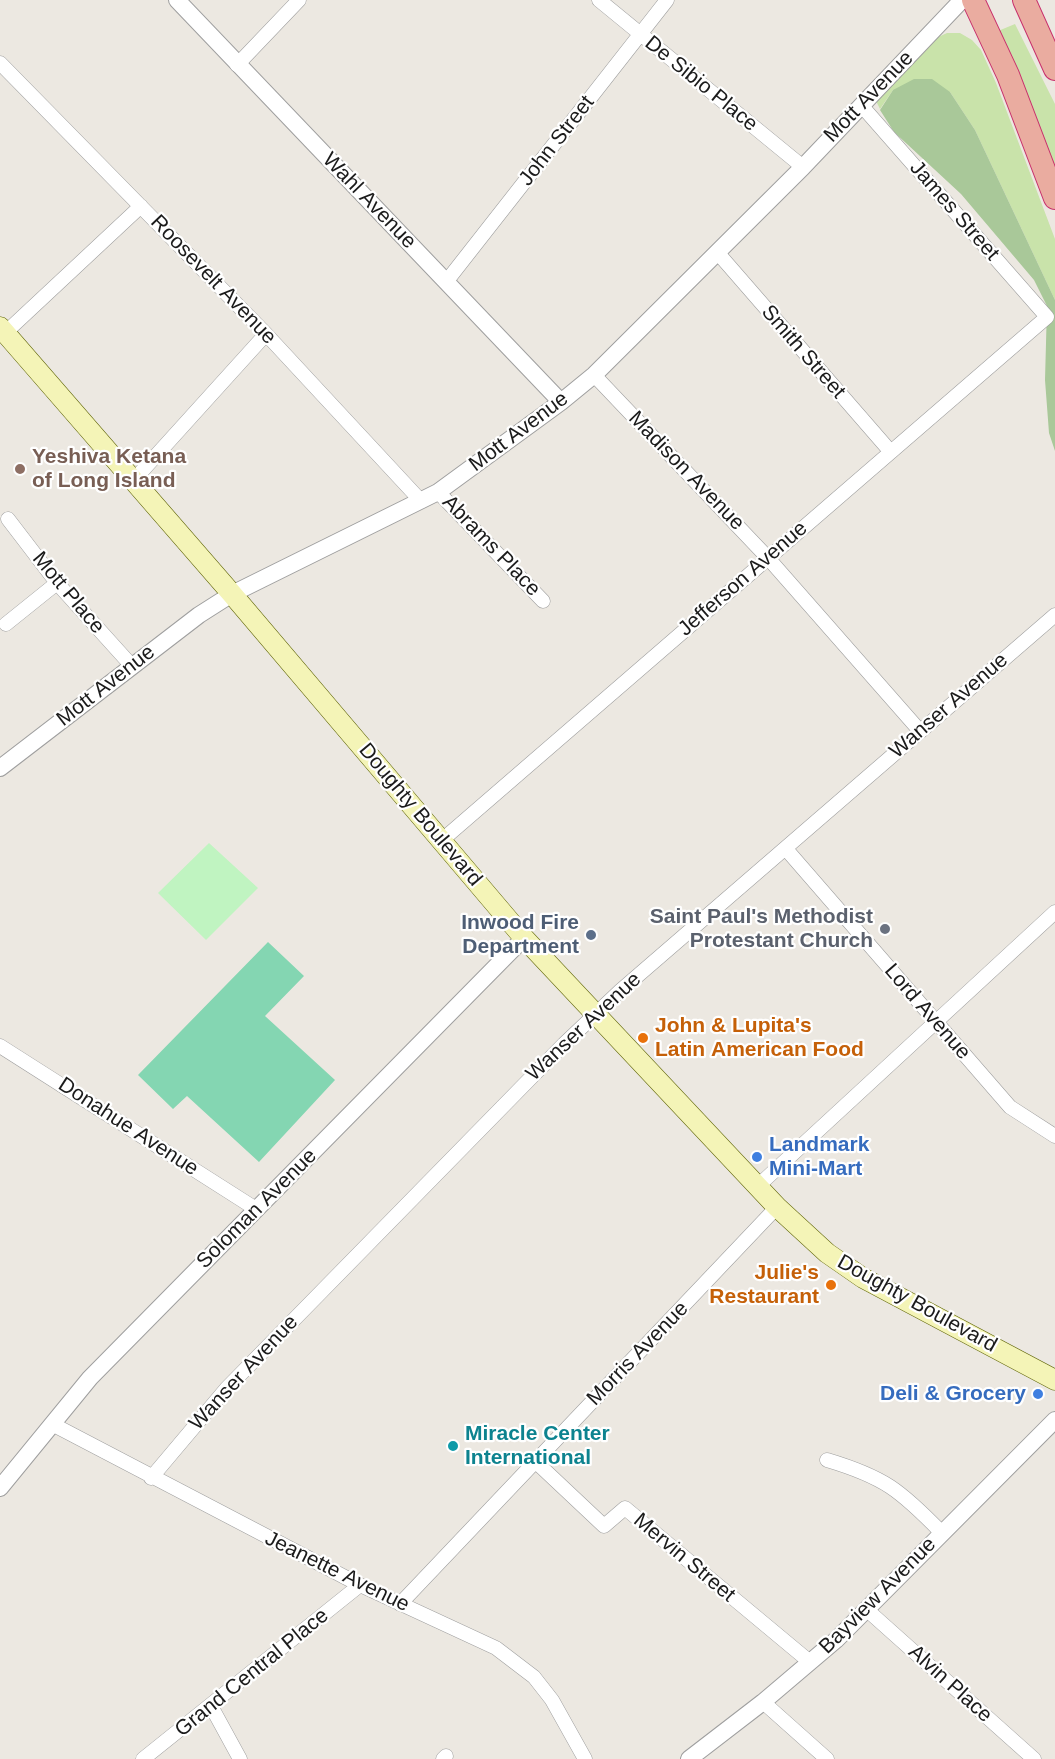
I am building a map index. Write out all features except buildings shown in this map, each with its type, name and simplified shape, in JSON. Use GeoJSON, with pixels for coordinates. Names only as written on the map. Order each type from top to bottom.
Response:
{"type":"FeatureCollection","features":[{"type":"Feature","properties":{"kind":"highway"},"geometry":{"type":"LineString","coordinates":[[973,0],[1023,112],[1055,198]]}},
{"type":"Feature","properties":{"kind":"highway"},"geometry":{"type":"LineString","coordinates":[[1024,0],[1055,69]]}},
{"type":"Feature","properties":{"kind":"main road","name":"Doughty Boulevard"},"geometry":{"type":"LineString","coordinates":[[3,330],[232,594],[524,938],[759,1185],[777,1207],[827,1253],[863,1278],[1055,1380]]}},
{"type":"Feature","properties":{"kind":"street","name":"Wahl Avenue"},"geometry":{"type":"LineString","coordinates":[[177,0],[561,402]]}},
{"type":"Feature","properties":{"kind":"street"},"geometry":{"type":"LineString","coordinates":[[237,64],[299,0]]}},
{"type":"Feature","properties":{"kind":"street","name":"De Sibio Place"},"geometry":{"type":"LineString","coordinates":[[599,0],[803,166]]}},
{"type":"Feature","properties":{"kind":"street","name":"John Street"},"geometry":{"type":"LineString","coordinates":[[446,282],[667,0]]}},
{"type":"Feature","properties":{"kind":"street","name":"Mott Avenue"},"geometry":{"type":"LineString","coordinates":[[2,763],[131,665],[232,594],[438,492],[561,402],[594,375],[803,166],[962,0]]}},
{"type":"Feature","properties":{"kind":"street","name":"Roosevelt Avenue"},"geometry":{"type":"LineString","coordinates":[[0,63],[266,334],[421,501]]}},
{"type":"Feature","properties":{"kind":"street","name":"James Street"},"geometry":{"type":"LineString","coordinates":[[861,105],[1047,317]]}},
{"type":"Feature","properties":{"kind":"street"},"geometry":{"type":"LineString","coordinates":[[3,330],[141,206]]}},
{"type":"Feature","properties":{"kind":"street","name":"Smith Street"},"geometry":{"type":"LineString","coordinates":[[717,252],[890,451]]}},
{"type":"Feature","properties":{"kind":"street","name":"Jefferson Avenue"},"geometry":{"type":"LineString","coordinates":[[441,841],[1047,317]]}},
{"type":"Feature","properties":{"kind":"street"},"geometry":{"type":"LineString","coordinates":[[133,481],[266,334]]}},
{"type":"Feature","properties":{"kind":"street","name":"Madison Avenue"},"geometry":{"type":"LineString","coordinates":[[594,375],[768,558],[920,731]]}},
{"type":"Feature","properties":{"kind":"street","name":"Abrams Place"},"geometry":{"type":"LineString","coordinates":[[438,492],[543,601]]}},
{"type":"Feature","properties":{"kind":"street","name":"Mott Place"},"geometry":{"type":"LineString","coordinates":[[8,519],[57,583],[131,665]]}},
{"type":"Feature","properties":{"kind":"street"},"geometry":{"type":"LineString","coordinates":[[6,624],[57,583]]}},
{"type":"Feature","properties":{"kind":"street","name":"Wanser Avenue"},"geometry":{"type":"LineString","coordinates":[[151,1478],[226,1389],[487,1121],[595,1015],[1055,615]]}},
{"type":"Feature","properties":{"kind":"street","name":"Lord Avenue"},"geometry":{"type":"LineString","coordinates":[[786,849],[1010,1107],[1055,1136]]}},
{"type":"Feature","properties":{"kind":"street"},"geometry":{"type":"LineString","coordinates":[[759,1185],[934,1021],[1055,912]]}},
{"type":"Feature","properties":{"kind":"street","name":"Soloman Avenue"},"geometry":{"type":"LineString","coordinates":[[0,1488],[90,1378],[524,938]]}},
{"type":"Feature","properties":{"kind":"street","name":"Donahue Avenue"},"geometry":{"type":"LineString","coordinates":[[0,1046],[256,1209]]}},
{"type":"Feature","properties":{"kind":"street","name":"Morris Avenue"},"geometry":{"type":"LineString","coordinates":[[400,1604],[777,1207]]}},
{"type":"Feature","properties":{"kind":"street","name":"Bayview Avenue"},"geometry":{"type":"LineString","coordinates":[[690,1759],[810,1662],[1055,1420]]}},
{"type":"Feature","properties":{"kind":"street","name":"Jeanette Avenue"},"geometry":{"type":"LineString","coordinates":[[52,1424],[151,1478],[360,1585],[496,1648],[534,1677],[552,1700],[585,1759]]}},
{"type":"Feature","properties":{"kind":"street"},"geometry":{"type":"LineString","coordinates":[[827,1460],[862,1471],[893,1486],[941,1532]]}},
{"type":"Feature","properties":{"kind":"street","name":"Mervin Street"},"geometry":{"type":"LineString","coordinates":[[536,1462],[604,1526],[625,1508],[810,1662]]}},
{"type":"Feature","properties":{"kind":"street","name":"Grand Central Place"},"geometry":{"type":"LineString","coordinates":[[143,1759],[360,1585]]}},
{"type":"Feature","properties":{"kind":"street","name":"Alvin Place"},"geometry":{"type":"LineString","coordinates":[[866,1609],[1034,1759]]}},
{"type":"Feature","properties":{"kind":"street"},"geometry":{"type":"LineString","coordinates":[[763,1702],[826,1759]]}},
{"type":"Feature","properties":{"kind":"street"},"geometry":{"type":"LineString","coordinates":[[211,1706],[240,1759]]}},
{"type":"Feature","properties":{"kind":"green space"},"geometry":{"type":"Polygon","coordinates":[[[1015,24],[1055,104],[1055,175],[998,31],[1015,24]]]}},
{"type":"Feature","properties":{"kind":"green space"},"geometry":{"type":"Polygon","coordinates":[[[947,33],[960,33],[972,40],[981,50],[996,83],[1055,239],[1055,300],[975,130],[950,92],[893,90],[880,109],[876,101],[934,39],[947,33]]]}},
{"type":"Feature","properties":{"kind":"green space"},"geometry":{"type":"Polygon","coordinates":[[[914,79],[932,79],[950,92],[975,130],[1055,300],[1055,451],[1049,433],[1045,380],[1047,306],[1034,280],[961,194],[894,132],[880,110],[893,90],[914,79]]]}},
{"type":"Feature","properties":{"kind":"green space"},"geometry":{"type":"Polygon","coordinates":[[[209,843],[258,888],[206,940],[158,893],[209,843]]]}},
{"type":"Feature","properties":{"kind":"green space"},"geometry":{"type":"Polygon","coordinates":[[[268,942],[304,976],[265,1016],[335,1080],[259,1162],[187,1096],[173,1109],[138,1075],[268,942]]]}},
{"type":"Feature","properties":{"kind":"place","name":"Yeshiva Ketana of Long Island"},"geometry":{"type":"Point","coordinates":[20,469]}},
{"type":"Feature","properties":{"kind":"place","name":"Saint Paul's Methodist Protestant Church"},"geometry":{"type":"Point","coordinates":[885,929]}},
{"type":"Feature","properties":{"kind":"place","name":"Inwood Fire Department"},"geometry":{"type":"Point","coordinates":[591,935]}},
{"type":"Feature","properties":{"kind":"place","name":"John & Lupita's Latin American Food"},"geometry":{"type":"Point","coordinates":[643,1038]}},
{"type":"Feature","properties":{"kind":"place","name":"Landmark Mini-Mart"},"geometry":{"type":"Point","coordinates":[757,1157]}},
{"type":"Feature","properties":{"kind":"place","name":"Julie's Restaurant"},"geometry":{"type":"Point","coordinates":[831,1285]}},
{"type":"Feature","properties":{"kind":"place","name":"Deli & Grocery"},"geometry":{"type":"Point","coordinates":[1038,1394]}},
{"type":"Feature","properties":{"kind":"place","name":"Miracle Center International"},"geometry":{"type":"Point","coordinates":[453,1446]}}]}
